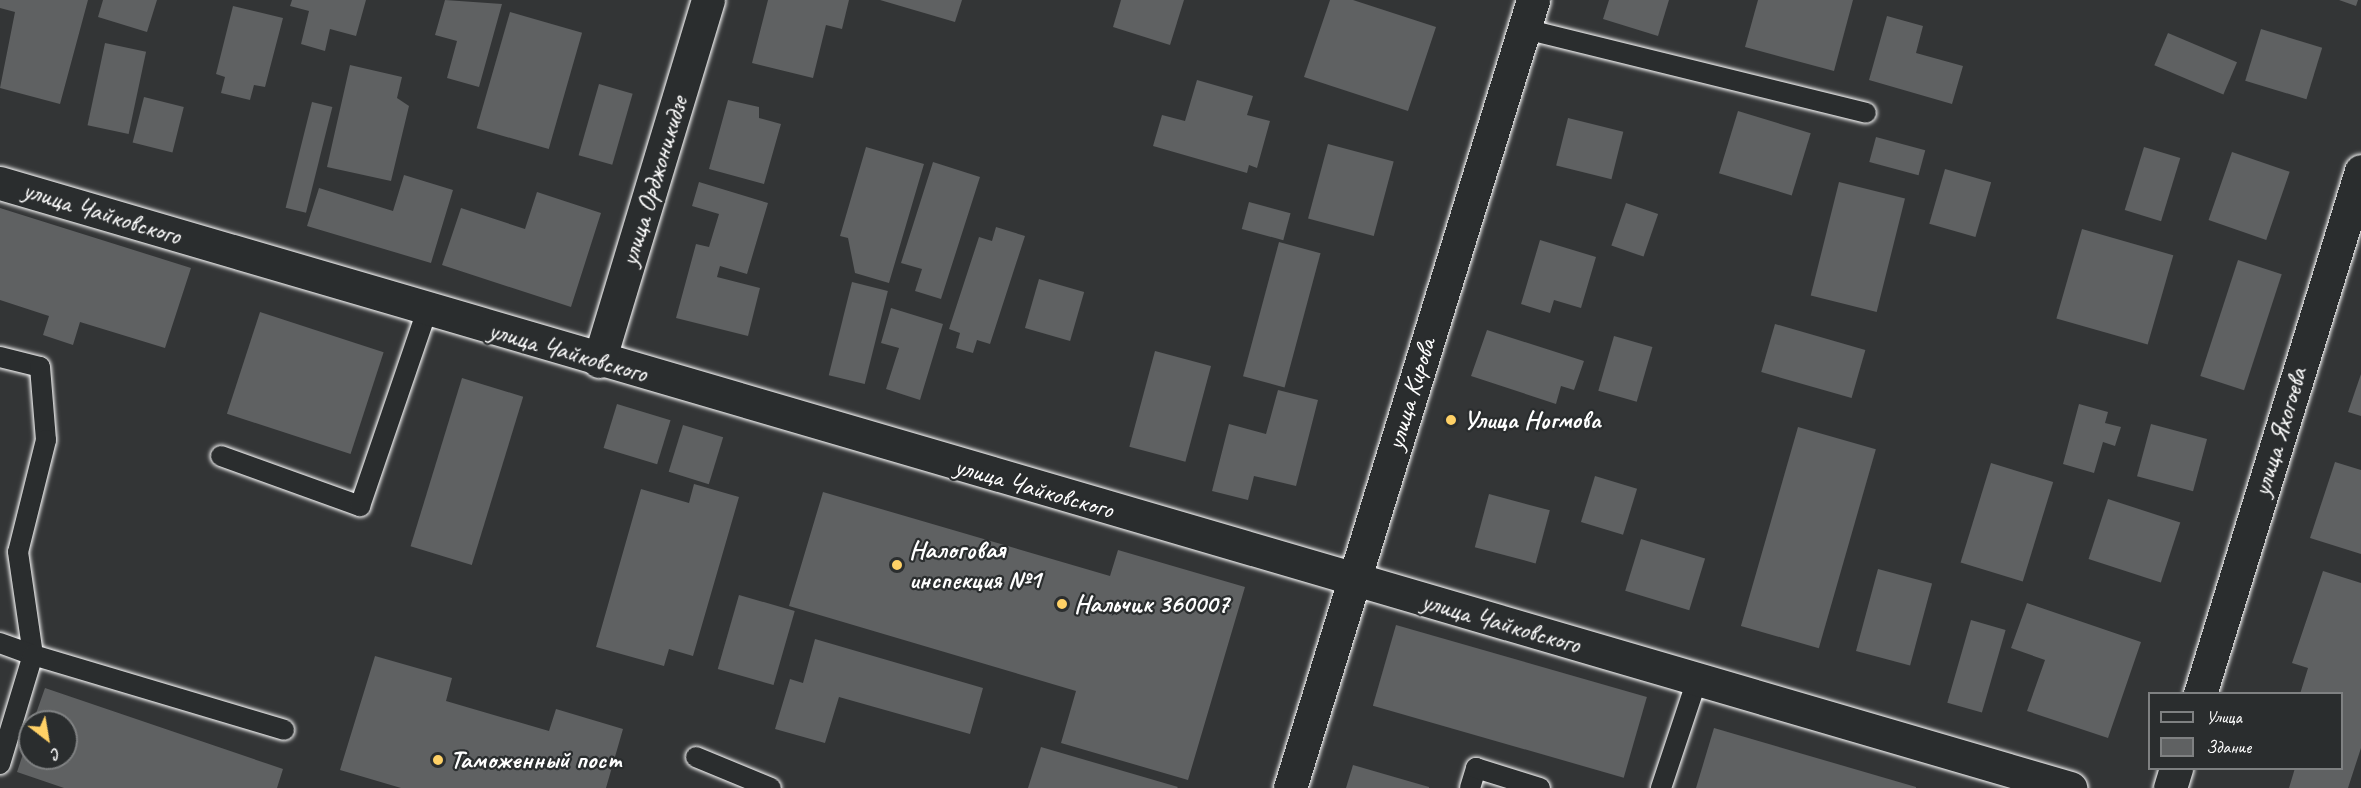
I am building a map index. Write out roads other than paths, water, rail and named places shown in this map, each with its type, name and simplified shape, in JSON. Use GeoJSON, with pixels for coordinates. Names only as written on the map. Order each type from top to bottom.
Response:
{"type":"FeatureCollection","features":[{"type":"Feature","properties":{"kind":"street","name":"улица Орджоникидзе"},"geometry":{"type":"LineString","coordinates":[[599,361],[708,0]]}},
{"type":"Feature","properties":{"kind":"street","name":"улица Кирова"},"geometry":{"type":"LineString","coordinates":[[1290,788],[1529,14]]}},
{"type":"Feature","properties":{"kind":"street","name":"улица Яхогоева"},"geometry":{"type":"LineString","coordinates":[[2200,692],[2361,171]]}},
{"type":"Feature","properties":{"kind":"street","name":"улица Чайковского"},"geometry":{"type":"LineString","coordinates":[[0,183],[599,361],[2070,788]]}},
{"type":"Feature","properties":{"kind":"street"},"geometry":{"type":"LineString","coordinates":[[2170,788],[2175,770]]}},
{"type":"Feature","properties":{"kind":"lane"},"geometry":{"type":"LineString","coordinates":[[1529,14],[1866,113]]}},
{"type":"Feature","properties":{"kind":"lane"},"geometry":{"type":"LineString","coordinates":[[221,456],[360,506],[427,310]]}},
{"type":"Feature","properties":{"kind":"lane"},"geometry":{"type":"LineString","coordinates":[[0,357],[40,367],[46,440],[18,552],[33,655],[0,764]]}},
{"type":"Feature","properties":{"kind":"lane"},"geometry":{"type":"LineString","coordinates":[[0,643],[33,655],[284,730]]}},
{"type":"Feature","properties":{"kind":"lane"},"geometry":{"type":"LineString","coordinates":[[1661,788],[1697,680]]}},
{"type":"Feature","properties":{"kind":"lane"},"geometry":{"type":"LineString","coordinates":[[696,757],[771,788]]}},
{"type":"Feature","properties":{"kind":"lane"},"geometry":{"type":"LineString","coordinates":[[1470,788],[1476,768],[1540,788]]}},
{"type":"Feature","properties":{"kind":"place","name":"Улица Ногмова"},"geometry":{"type":"Point","coordinates":[1451,420]}},
{"type":"Feature","properties":{"kind":"place","name":"Налоговая инспекция №1"},"geometry":{"type":"Point","coordinates":[897,565]}},
{"type":"Feature","properties":{"kind":"place","name":"Нальчик 360007"},"geometry":{"type":"Point","coordinates":[1062,604]}},
{"type":"Feature","properties":{"kind":"place","name":"Таможенный пост"},"geometry":{"type":"Point","coordinates":[438,760]}}]}
